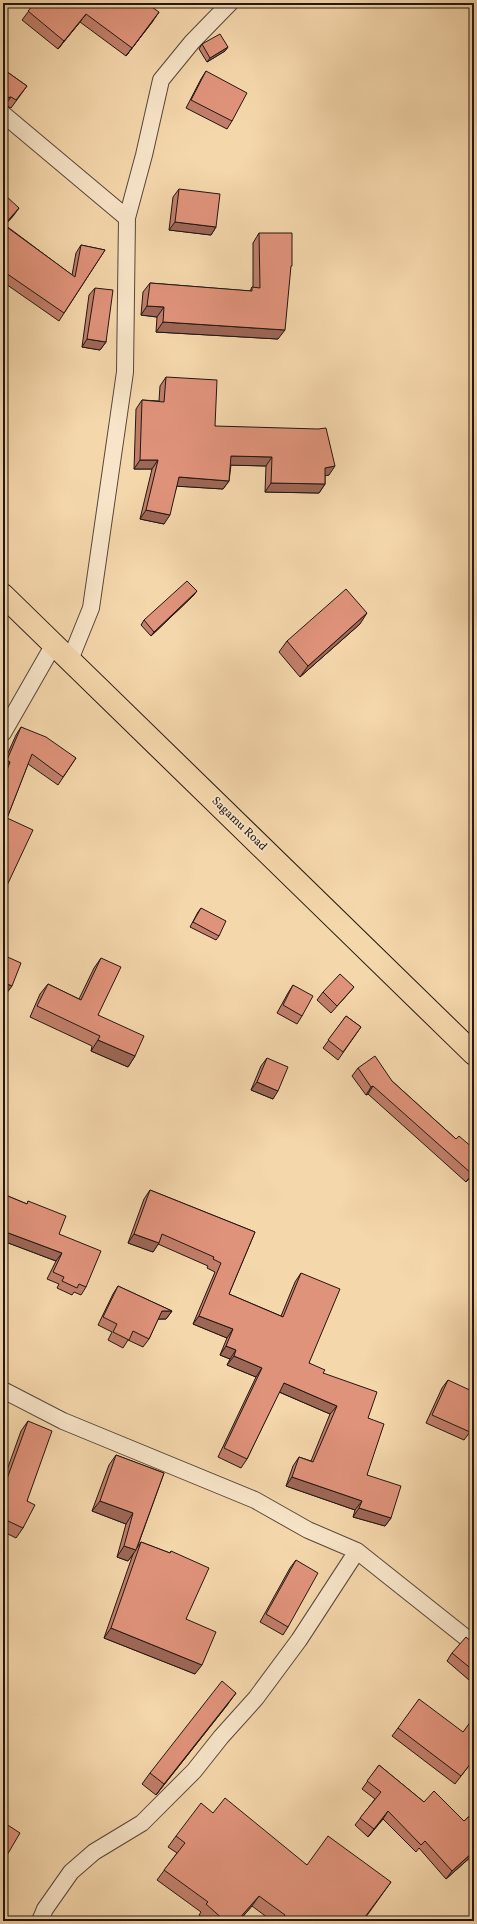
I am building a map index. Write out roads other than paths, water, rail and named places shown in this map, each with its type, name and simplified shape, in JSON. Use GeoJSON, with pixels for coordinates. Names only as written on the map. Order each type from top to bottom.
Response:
{"type":"FeatureCollection","features":[{"type":"Feature","properties":{"kind":"highway","name":"Sagamu Road"},"geometry":{"type":"LineString","coordinates":[[3,594],[474,1054]]}},
{"type":"Feature","properties":{"kind":"street"},"geometry":{"type":"LineString","coordinates":[[70,660],[90,608],[125,372],[127,218],[144,155],[161,80],[192,42],[230,3]]}},
{"type":"Feature","properties":{"kind":"street"},"geometry":{"type":"LineString","coordinates":[[3,114],[127,218]]}},
{"type":"Feature","properties":{"kind":"street"},"geometry":{"type":"LineString","coordinates":[[3,733],[54,644]]}},
{"type":"Feature","properties":{"kind":"street"},"geometry":{"type":"LineString","coordinates":[[3,1390],[63,1422],[255,1500],[308,1530],[357,1551],[474,1644]]}},
{"type":"Feature","properties":{"kind":"street"},"geometry":{"type":"LineString","coordinates":[[40,1921],[45,1909],[71,1872],[94,1852],[142,1823],[194,1771],[221,1737],[256,1698],[294,1647],[357,1551]]}}]}
